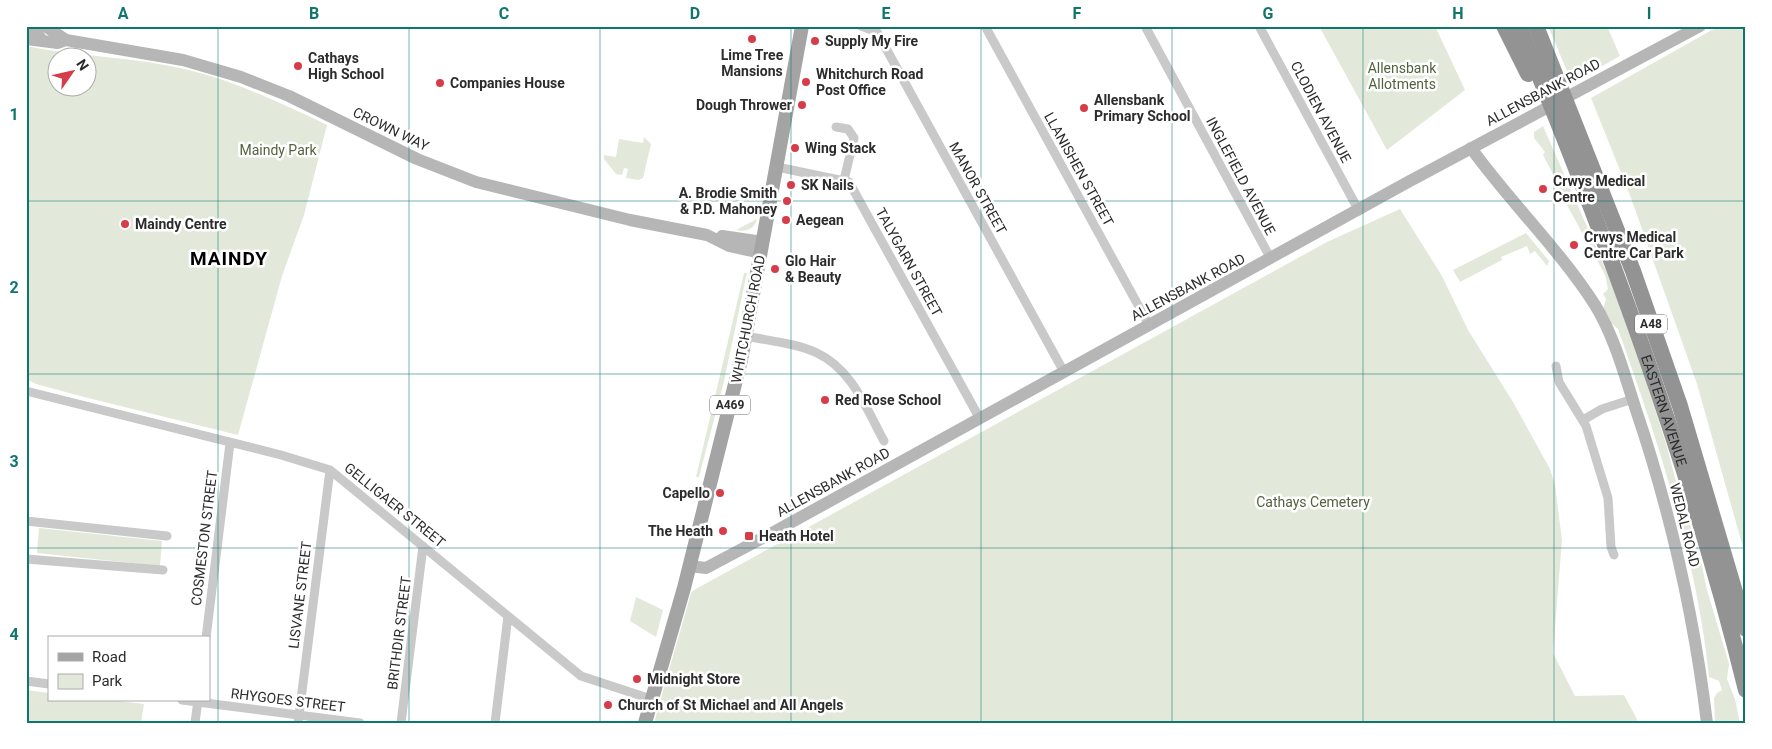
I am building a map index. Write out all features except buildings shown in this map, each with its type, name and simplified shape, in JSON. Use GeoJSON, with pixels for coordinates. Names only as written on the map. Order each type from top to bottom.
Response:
{"type":"FeatureCollection","features":[{"type":"Feature","properties":{"kind":"highway"},"geometry":{"type":"LineString","coordinates":[[1504,26],[1555,133],[1576,166]]}},
{"type":"Feature","properties":{"kind":"highway","name":"EASTERN AVENUE"},"geometry":{"type":"LineString","coordinates":[[1518,26],[1576,166],[1618,275],[1666,411],[1704,536],[1746,690]]}},
{"type":"Feature","properties":{"kind":"highway","name":"EASTERN AVENUE"},"geometry":{"type":"LineString","coordinates":[[1536,26],[1587,150],[1670,379],[1717,525],[1746,629]]}},
{"type":"Feature","properties":{"kind":"main road","name":"WHITCHURCH ROAD"},"geometry":{"type":"LineString","coordinates":[[645,723],[689,566],[746,336],[802,26]]}},
{"type":"Feature","properties":{"kind":"street"},"geometry":{"type":"LineString","coordinates":[[30,26],[42,40]]}},
{"type":"Feature","properties":{"kind":"street","name":"CROWN WAY"},"geometry":{"type":"LineString","coordinates":[[45,26],[66,40],[183,60],[242,77],[289,96],[417,159],[468,179],[537,199],[707,235],[729,246],[762,248]]}},
{"type":"Feature","properties":{"kind":"street","name":"MANOR STREET"},"geometry":{"type":"LineString","coordinates":[[861,26],[877,32],[1064,372]]}},
{"type":"Feature","properties":{"kind":"street","name":"LLANISHEN STREET"},"geometry":{"type":"LineString","coordinates":[[985,26],[1149,325]]}},
{"type":"Feature","properties":{"kind":"street","name":"INGLEFIELD AVENUE"},"geometry":{"type":"LineString","coordinates":[[1145,26],[1271,259]]}},
{"type":"Feature","properties":{"kind":"street","name":"CLODIEN AVENUE"},"geometry":{"type":"LineString","coordinates":[[1259,26],[1360,211]]}},
{"type":"Feature","properties":{"kind":"street","name":"ALLENSBANK ROAD"},"geometry":{"type":"LineString","coordinates":[[689,566],[706,568],[1693,28]]}},
{"type":"Feature","properties":{"kind":"street","name":"CROWN WAY"},"geometry":{"type":"LineString","coordinates":[[26,39],[58,43],[66,40]]}},
{"type":"Feature","properties":{"kind":"street"},"geometry":{"type":"LineString","coordinates":[[777,167],[844,180],[854,138],[848,130],[836,127]]}},
{"type":"Feature","properties":{"kind":"street","name":"WEDAL ROAD"},"geometry":{"type":"LineString","coordinates":[[1471,148],[1595,305],[1613,344],[1633,399],[1667,510],[1693,626],[1706,723]]}},
{"type":"Feature","properties":{"kind":"street","name":"TALYGARN STREET"},"geometry":{"type":"LineString","coordinates":[[844,180],[849,182],[980,419]]}},
{"type":"Feature","properties":{"kind":"street"},"geometry":{"type":"LineString","coordinates":[[746,336],[808,350],[831,362],[852,384],[884,441]]}},
{"type":"Feature","properties":{"kind":"street"},"geometry":{"type":"LineString","coordinates":[[1556,366],[1559,382],[1583,420],[1608,498],[1611,547],[1614,555]]}},
{"type":"Feature","properties":{"kind":"street","name":"GELLIGAER STREET"},"geometry":{"type":"LineString","coordinates":[[26,391],[330,470],[585,679],[651,699]]}},
{"type":"Feature","properties":{"kind":"street"},"geometry":{"type":"LineString","coordinates":[[1583,420],[1602,409],[1633,399]]}},
{"type":"Feature","properties":{"kind":"street","name":"COSMESTON STREET"},"geometry":{"type":"LineString","coordinates":[[206,636],[230,443]]}},
{"type":"Feature","properties":{"kind":"street","name":"LISVANE STREET"},"geometry":{"type":"LineString","coordinates":[[299,719],[330,470]]}},
{"type":"Feature","properties":{"kind":"street"},"geometry":{"type":"LineString","coordinates":[[26,521],[167,536]]}},
{"type":"Feature","properties":{"kind":"street","name":"BRITHDIR STREET"},"geometry":{"type":"LineString","coordinates":[[402,723],[423,546]]}},
{"type":"Feature","properties":{"kind":"street"},"geometry":{"type":"LineString","coordinates":[[26,558],[163,570]]}},
{"type":"Feature","properties":{"kind":"street"},"geometry":{"type":"LineString","coordinates":[[495,723],[508,616]]}},
{"type":"Feature","properties":{"kind":"street"},"geometry":{"type":"LineString","coordinates":[[26,681],[48,684]]}},
{"type":"Feature","properties":{"kind":"street"},"geometry":{"type":"LineString","coordinates":[[196,723],[198,702]]}},
{"type":"Feature","properties":{"kind":"street","name":"RHYGOES STREET"},"geometry":{"type":"LineString","coordinates":[[204,702],[299,719],[360,723]]}},
{"type":"Feature","properties":{"kind":"green space","name":"Allensbank Allotments"},"geometry":{"type":"Polygon","coordinates":[[[1319,26],[1435,26],[1465,90],[1387,150],[1319,26]]]}},
{"type":"Feature","properties":{"kind":"green space"},"geometry":{"type":"Polygon","coordinates":[[[1548,26],[1607,26],[1620,56],[1572,83],[1548,26]]]}},
{"type":"Feature","properties":{"kind":"green space"},"geometry":{"type":"Polygon","coordinates":[[[1719,26],[1746,26],[1746,558],[1697,384],[1631,198],[1591,98],[1719,26]]]}},
{"type":"Feature","properties":{"kind":"green space","name":"Maindy Centre"},"geometry":{"type":"Polygon","coordinates":[[[26,46],[48,50],[48,98],[98,98],[98,56],[149,62],[207,75],[242,87],[327,125],[304,215],[282,276],[238,435],[36,384],[26,379],[26,46]]]}},
{"type":"Feature","properties":{"kind":"green space"},"geometry":{"type":"Polygon","coordinates":[[[1543,126],[1609,277],[1638,355],[1667,447],[1679,493],[1698,548],[1707,590],[1729,664],[1727,679],[1735,699],[1740,723],[1715,723],[1714,698],[1722,690],[1719,681],[1709,677],[1695,588],[1674,501],[1618,329],[1609,321],[1603,309],[1606,299],[1603,294],[1608,289],[1605,275],[1554,181],[1554,176],[1543,155],[1545,152],[1534,138],[1534,132],[1543,126]]]}},
{"type":"Feature","properties":{"kind":"green space"},"geometry":{"type":"Polygon","coordinates":[[[644,137],[651,144],[643,178],[638,180],[626,178],[628,169],[624,168],[622,175],[616,174],[604,159],[604,155],[616,157],[619,139],[643,143],[644,137]]]}},
{"type":"Feature","properties":{"kind":"green space","name":"Cathays Cemetery"},"geometry":{"type":"Polygon","coordinates":[[[1400,209],[1442,276],[1468,330],[1513,402],[1550,469],[1555,485],[1562,540],[1553,653],[1575,696],[1624,695],[1639,723],[654,723],[691,593],[694,590],[1327,242],[1400,209]]]}},
{"type":"Feature","properties":{"kind":"green space"},"geometry":{"type":"Polygon","coordinates":[[[757,219],[754,226],[749,229],[743,231],[736,230],[757,219]]]}},
{"type":"Feature","properties":{"kind":"green space"},"geometry":{"type":"Polygon","coordinates":[[[1526,233],[1549,261],[1547,266],[1535,251],[1530,254],[1527,246],[1501,257],[1502,260],[1460,282],[1453,270],[1526,233]]]}},
{"type":"Feature","properties":{"kind":"green space"},"geometry":{"type":"Polygon","coordinates":[[[744,273],[747,273],[724,381],[699,477],[696,477],[744,273]]]}},
{"type":"Feature","properties":{"kind":"green space"},"geometry":{"type":"Polygon","coordinates":[[[39,528],[162,541],[160,566],[37,553],[39,528]]]}},
{"type":"Feature","properties":{"kind":"green space"},"geometry":{"type":"Polygon","coordinates":[[[636,597],[663,610],[656,637],[630,621],[636,597]]]}},
{"type":"Feature","properties":{"kind":"green space"},"geometry":{"type":"Polygon","coordinates":[[[26,690],[48,693],[48,702],[127,702],[144,704],[141,723],[26,723],[26,690]]]}},
{"type":"Feature","properties":{"kind":"place","name":"Lime Tree Mansions"},"geometry":{"type":"Point","coordinates":[752,39]}},
{"type":"Feature","properties":{"kind":"place","name":"Supply My Fire"},"geometry":{"type":"Point","coordinates":[815,41]}},
{"type":"Feature","properties":{"kind":"place","name":"Cathays High School"},"geometry":{"type":"Point","coordinates":[298,66]}},
{"type":"Feature","properties":{"kind":"place","name":"Whitchurch Road Post Office"},"geometry":{"type":"Point","coordinates":[806,82]}},
{"type":"Feature","properties":{"kind":"place","name":"Companies House"},"geometry":{"type":"Point","coordinates":[440,83]}},
{"type":"Feature","properties":{"kind":"place","name":"Dough Thrower"},"geometry":{"type":"Point","coordinates":[802,105]}},
{"type":"Feature","properties":{"kind":"place","name":"Allensbank Primary School"},"geometry":{"type":"Point","coordinates":[1084,108]}},
{"type":"Feature","properties":{"kind":"place","name":"Wing Stack"},"geometry":{"type":"Point","coordinates":[795,148]}},
{"type":"Feature","properties":{"kind":"place","name":"SK Nails"},"geometry":{"type":"Point","coordinates":[791,185]}},
{"type":"Feature","properties":{"kind":"place","name":"Crwys Medical Centre"},"geometry":{"type":"Point","coordinates":[1543,189]}},
{"type":"Feature","properties":{"kind":"place","name":"A. Brodie Smith & P.D. Mahoney"},"geometry":{"type":"Point","coordinates":[787,201]}},
{"type":"Feature","properties":{"kind":"place","name":"Aegean"},"geometry":{"type":"Point","coordinates":[786,220]}},
{"type":"Feature","properties":{"kind":"place","name":"Maindy Centre"},"geometry":{"type":"Point","coordinates":[125,224]}},
{"type":"Feature","properties":{"kind":"place","name":"Crwys Medical Centre Car Park"},"geometry":{"type":"Point","coordinates":[1574,245]}},
{"type":"Feature","properties":{"kind":"place","name":"Glo Hair & Beauty"},"geometry":{"type":"Point","coordinates":[775,269]}},
{"type":"Feature","properties":{"kind":"place","name":"Red Rose School"},"geometry":{"type":"Point","coordinates":[825,400]}},
{"type":"Feature","properties":{"kind":"place","name":"Capello"},"geometry":{"type":"Point","coordinates":[720,493]}},
{"type":"Feature","properties":{"kind":"place","name":"The Heath"},"geometry":{"type":"Point","coordinates":[723,531]}},
{"type":"Feature","properties":{"kind":"place","name":"Heath Hotel"},"geometry":{"type":"Point","coordinates":[749,536]}},
{"type":"Feature","properties":{"kind":"place","name":"Midnight Store"},"geometry":{"type":"Point","coordinates":[637,679]}},
{"type":"Feature","properties":{"kind":"place","name":"Church of St Michael and All Angels"},"geometry":{"type":"Point","coordinates":[608,705]}},
{"type":"Feature","properties":{"kind":"district","name":"MAINDY"},"geometry":{"type":"Point","coordinates":[229,258]}},
{"type":"Feature","properties":{"kind":"park label","name":"Maindy Park"},"geometry":{"type":"Point","coordinates":[278,150]}}]}
